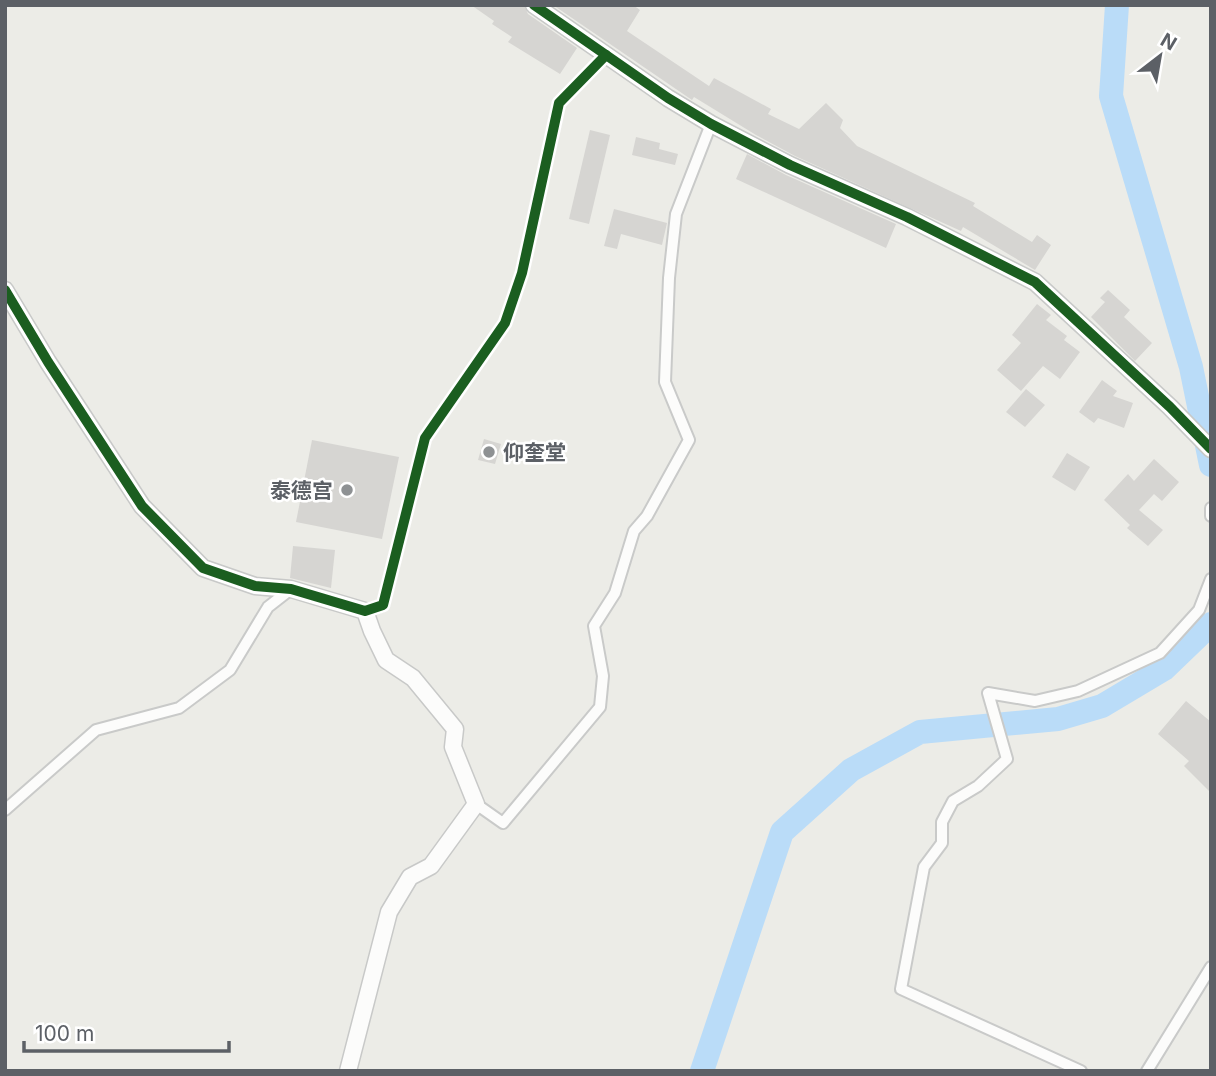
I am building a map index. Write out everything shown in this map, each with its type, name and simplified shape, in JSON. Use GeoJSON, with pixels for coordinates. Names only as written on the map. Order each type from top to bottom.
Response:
{"type":"FeatureCollection","features":[{"type":"Feature","properties":{"kind":"street"},"geometry":{"type":"LineString","coordinates":[[534,5],[668,98],[711,124],[790,165],[907,217],[1035,282],[1170,407],[1211,449]]}},
{"type":"Feature","properties":{"kind":"street"},"geometry":{"type":"LineString","coordinates":[[5,290],[48,362],[142,506],[203,568],[255,586],[291,589],[365,611],[383,605],[425,438],[505,323],[522,273],[559,103],[606,55]]}},
{"type":"Feature","properties":{"kind":"street"},"geometry":{"type":"LineString","coordinates":[[365,611],[386,660],[413,678],[455,729],[453,747],[476,804],[503,823],[600,707],[603,676],[594,626],[615,593],[634,531],[648,516],[689,440],[665,382],[669,278],[676,214],[711,124]]}},
{"type":"Feature","properties":{"kind":"street"},"geometry":{"type":"LineString","coordinates":[[1081,1071],[901,989],[923,867],[942,843],[942,822],[953,801],[978,786],[1007,759],[988,693],[1035,702],[1078,691],[1160,653],[1199,610],[1211,579]]}},
{"type":"Feature","properties":{"kind":"street"},"geometry":{"type":"LineString","coordinates":[[5,810],[96,730],[179,708],[230,670],[268,607],[291,589]]}},
{"type":"Feature","properties":{"kind":"street"},"geometry":{"type":"LineString","coordinates":[[348,1071],[389,912],[410,877],[431,866],[476,804]]}},
{"type":"Feature","properties":{"kind":"street"},"geometry":{"type":"LineString","coordinates":[[1147,1071],[1211,967]]}},
{"type":"Feature","properties":{"kind":"building"},"geometry":{"type":"Polygon","coordinates":[[[471,5],[524,5],[528,14],[577,48],[560,74],[508,42],[512,37],[471,5]]]}},
{"type":"Feature","properties":{"kind":"building"},"geometry":{"type":"Polygon","coordinates":[[[553,5],[633,5],[640,10],[627,31],[709,86],[714,78],[771,109],[768,114],[799,129],[826,103],[843,120],[840,128],[857,146],[975,203],[973,206],[1032,242],[1037,235],[1051,245],[1035,270],[963,227],[961,231],[795,156],[694,97],[692,100],[553,5]]]}},
{"type":"Feature","properties":{"kind":"building"},"geometry":{"type":"Polygon","coordinates":[[[590,130],[610,135],[589,224],[569,219],[590,130]]]}},
{"type":"Feature","properties":{"kind":"building"},"geometry":{"type":"Polygon","coordinates":[[[636,137],[660,143],[659,149],[678,154],[675,165],[632,155],[636,137]]]}},
{"type":"Feature","properties":{"kind":"building"},"geometry":{"type":"Polygon","coordinates":[[[747,154],[786,175],[896,224],[886,248],[736,179],[747,154]]]}},
{"type":"Feature","properties":{"kind":"building"},"geometry":{"type":"Polygon","coordinates":[[[614,209],[667,223],[662,245],[621,234],[617,249],[604,246],[614,209]]]}},
{"type":"Feature","properties":{"kind":"building"},"geometry":{"type":"Polygon","coordinates":[[[1108,290],[1130,310],[1124,317],[1152,343],[1135,361],[1091,317],[1105,302],[1100,298],[1108,290]]]}},
{"type":"Feature","properties":{"kind":"building"},"geometry":{"type":"Polygon","coordinates":[[[1037,304],[1051,315],[1046,320],[1067,336],[1064,340],[1080,352],[1060,379],[1043,366],[1021,391],[997,370],[1021,343],[1012,335],[1037,304]]]}},
{"type":"Feature","properties":{"kind":"building"},"geometry":{"type":"Polygon","coordinates":[[[1102,380],[1117,391],[1113,396],[1133,403],[1124,428],[1098,418],[1094,423],[1079,412],[1102,380]]]}},
{"type":"Feature","properties":{"kind":"building"},"geometry":{"type":"Polygon","coordinates":[[[1026,389],[1045,405],[1025,427],[1006,412],[1026,389]]]}},
{"type":"Feature","properties":{"kind":"building","name":"仰奎堂"},"geometry":{"type":"Polygon","coordinates":[[[484,439],[501,444],[495,464],[478,460],[484,439]]]}},
{"type":"Feature","properties":{"kind":"building","name":"泰德宫"},"geometry":{"type":"Polygon","coordinates":[[[312,440],[399,457],[382,539],[296,522],[312,440]]]}},
{"type":"Feature","properties":{"kind":"building"},"geometry":{"type":"Polygon","coordinates":[[[1067,453],[1090,467],[1075,491],[1052,477],[1067,453]]]}},
{"type":"Feature","properties":{"kind":"building"},"geometry":{"type":"Polygon","coordinates":[[[1154,459],[1179,482],[1162,501],[1154,494],[1139,510],[1163,530],[1148,546],[1127,528],[1130,525],[1104,500],[1128,474],[1134,481],[1154,459]]]}},
{"type":"Feature","properties":{"kind":"building"},"geometry":{"type":"Polygon","coordinates":[[[293,546],[335,550],[331,588],[290,578],[293,546]]]}},
{"type":"Feature","properties":{"kind":"building"},"geometry":{"type":"Polygon","coordinates":[[[1186,701],[1211,722],[1211,793],[1184,766],[1189,761],[1158,734],[1186,701]]]}},
{"type":"Feature","properties":{"kind":"waterway"},"geometry":{"type":"LineString","coordinates":[[1117,5],[1111,96],[1191,367],[1211,465]]}},
{"type":"Feature","properties":{"kind":"waterway"},"geometry":{"type":"LineString","coordinates":[[702,1071],[782,832],[851,770],[920,732],[1058,719],[1102,706],[1164,669],[1211,624]]}},
{"type":"Feature","properties":{"kind":"cycle path"},"geometry":{"type":"LineString","coordinates":[[534,5],[668,98],[711,124],[790,165],[907,217],[1035,282],[1170,407],[1211,449]]}},
{"type":"Feature","properties":{"kind":"cycle path"},"geometry":{"type":"LineString","coordinates":[[5,290],[48,362],[142,506],[203,568],[255,586],[291,589],[365,611],[383,605],[425,438],[505,323],[522,273],[559,103],[606,55]]}},
{"type":"Feature","properties":{"kind":"place","name":"仰奎堂"},"geometry":{"type":"Point","coordinates":[489,452]}},
{"type":"Feature","properties":{"kind":"place","name":"泰德宫"},"geometry":{"type":"Point","coordinates":[347,490]}}]}
